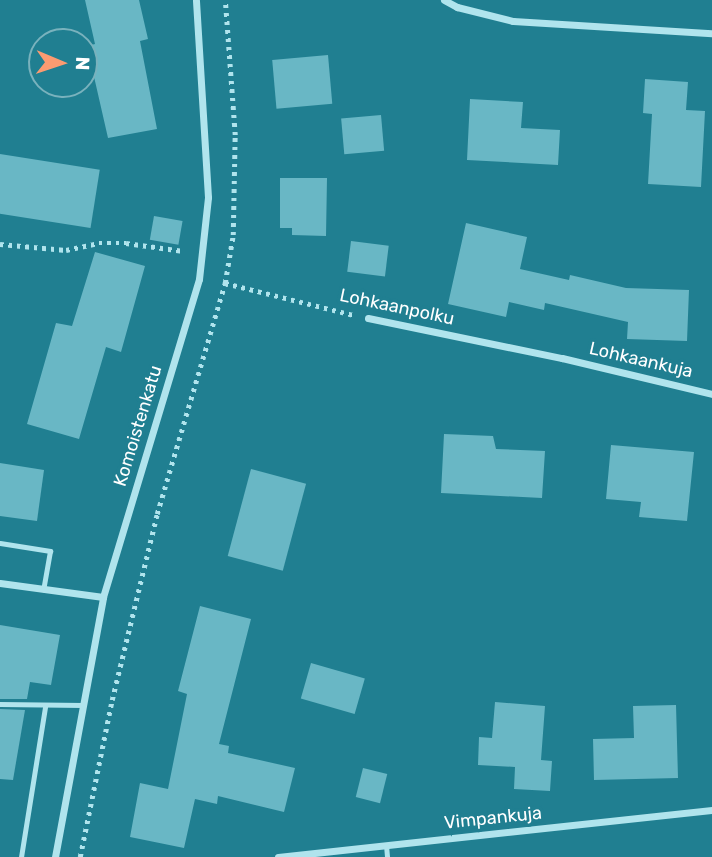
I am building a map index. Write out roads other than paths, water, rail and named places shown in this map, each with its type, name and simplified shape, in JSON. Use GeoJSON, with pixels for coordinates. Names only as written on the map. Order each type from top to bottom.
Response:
{"type":"FeatureCollection","features":[{"type":"Feature","properties":{"kind":"street","name":"Komoistenkatu"},"geometry":{"type":"LineString","coordinates":[[55,857],[103,597],[199,279],[208,197],[196,0]]}},
{"type":"Feature","properties":{"kind":"street"},"geometry":{"type":"LineString","coordinates":[[444,0],[457,7],[513,21],[712,33]]}},
{"type":"Feature","properties":{"kind":"street","name":"Lohkaanpolku"},"geometry":{"type":"LineString","coordinates":[[368,318],[562,358]]}},
{"type":"Feature","properties":{"kind":"street","name":"Lohkaankuja"},"geometry":{"type":"LineString","coordinates":[[562,358],[712,394]]}},
{"type":"Feature","properties":{"kind":"street"},"geometry":{"type":"LineString","coordinates":[[0,583],[103,597]]}},
{"type":"Feature","properties":{"kind":"street","name":"Vimpankuja"},"geometry":{"type":"LineString","coordinates":[[278,857],[712,810]]}},
{"type":"Feature","properties":{"kind":"lane"},"geometry":{"type":"LineString","coordinates":[[0,543],[50,551],[43,589]]}},
{"type":"Feature","properties":{"kind":"lane"},"geometry":{"type":"LineString","coordinates":[[0,704],[45,707],[83,705]]}},
{"type":"Feature","properties":{"kind":"lane"},"geometry":{"type":"LineString","coordinates":[[21,857],[45,707]]}},
{"type":"Feature","properties":{"kind":"lane"},"geometry":{"type":"LineString","coordinates":[[386,845],[387,857]]}}]}
